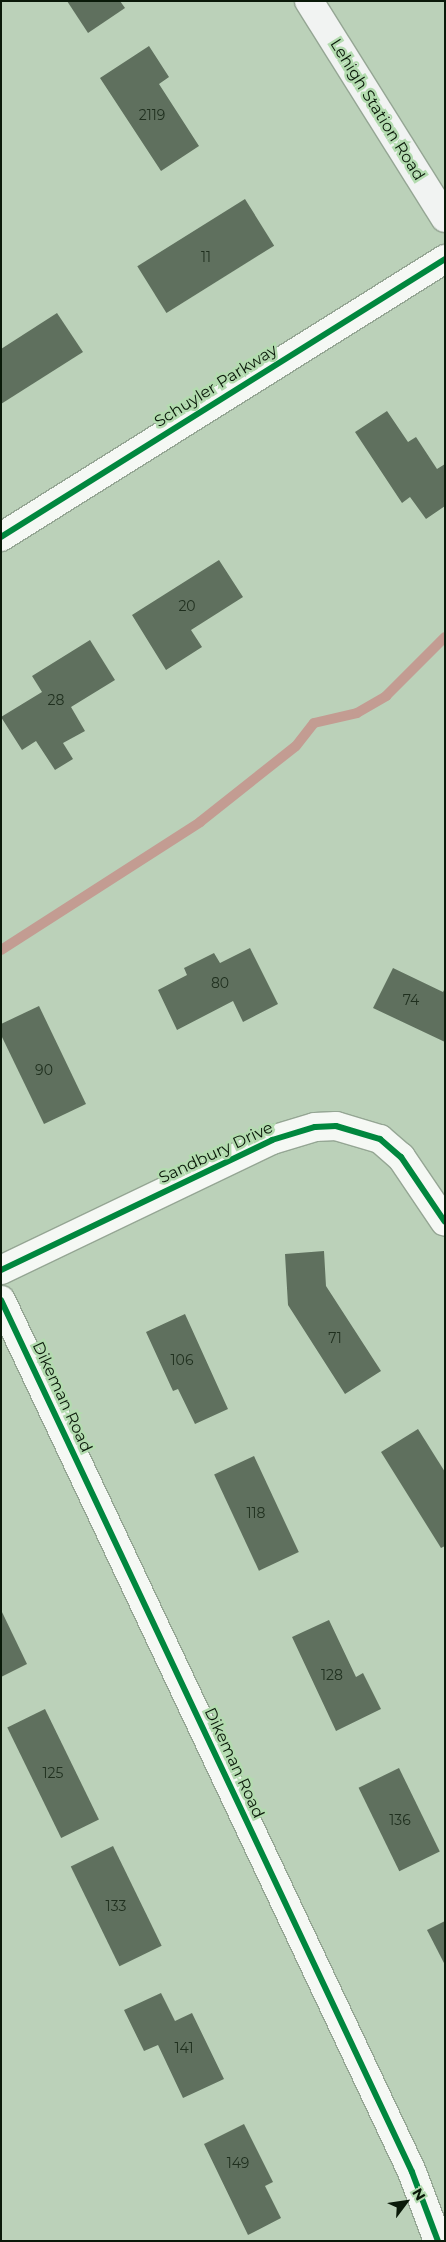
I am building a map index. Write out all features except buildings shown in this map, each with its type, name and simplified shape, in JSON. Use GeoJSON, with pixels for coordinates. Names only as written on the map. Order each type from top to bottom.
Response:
{"type":"FeatureCollection","features":[{"type":"Feature","properties":{"kind":"main road","name":"Lehigh Station Road"},"geometry":{"type":"LineString","coordinates":[[309,1],[445,218]]}},
{"type":"Feature","properties":{"kind":"street","name":"Schuyler Parkway"},"geometry":{"type":"LineString","coordinates":[[1,537],[445,259]]}},
{"type":"Feature","properties":{"kind":"street","name":"Sandbury Drive"},"geometry":{"type":"LineString","coordinates":[[1,1270],[272,1140],[314,1126],[336,1126],[380,1139],[401,1156],[445,1222]]}},
{"type":"Feature","properties":{"kind":"street","name":"Dikeman Road"},"geometry":{"type":"LineString","coordinates":[[1,1300],[412,2172],[438,2241]]}},
{"type":"Feature","properties":{"kind":"waterway"},"geometry":{"type":"LineString","coordinates":[[1,950],[200,822],[296,746],[314,723],[357,713],[386,696],[445,637]]}},
{"type":"Feature","properties":{"kind":"cycle path"},"geometry":{"type":"LineString","coordinates":[[1,537],[445,259]]}},
{"type":"Feature","properties":{"kind":"cycle path"},"geometry":{"type":"LineString","coordinates":[[1,1270],[272,1140],[315,1127],[336,1126],[380,1139],[401,1157],[445,1222]]}},
{"type":"Feature","properties":{"kind":"cycle path"},"geometry":{"type":"LineString","coordinates":[[1,1300],[412,2172],[438,2241]]}}]}
